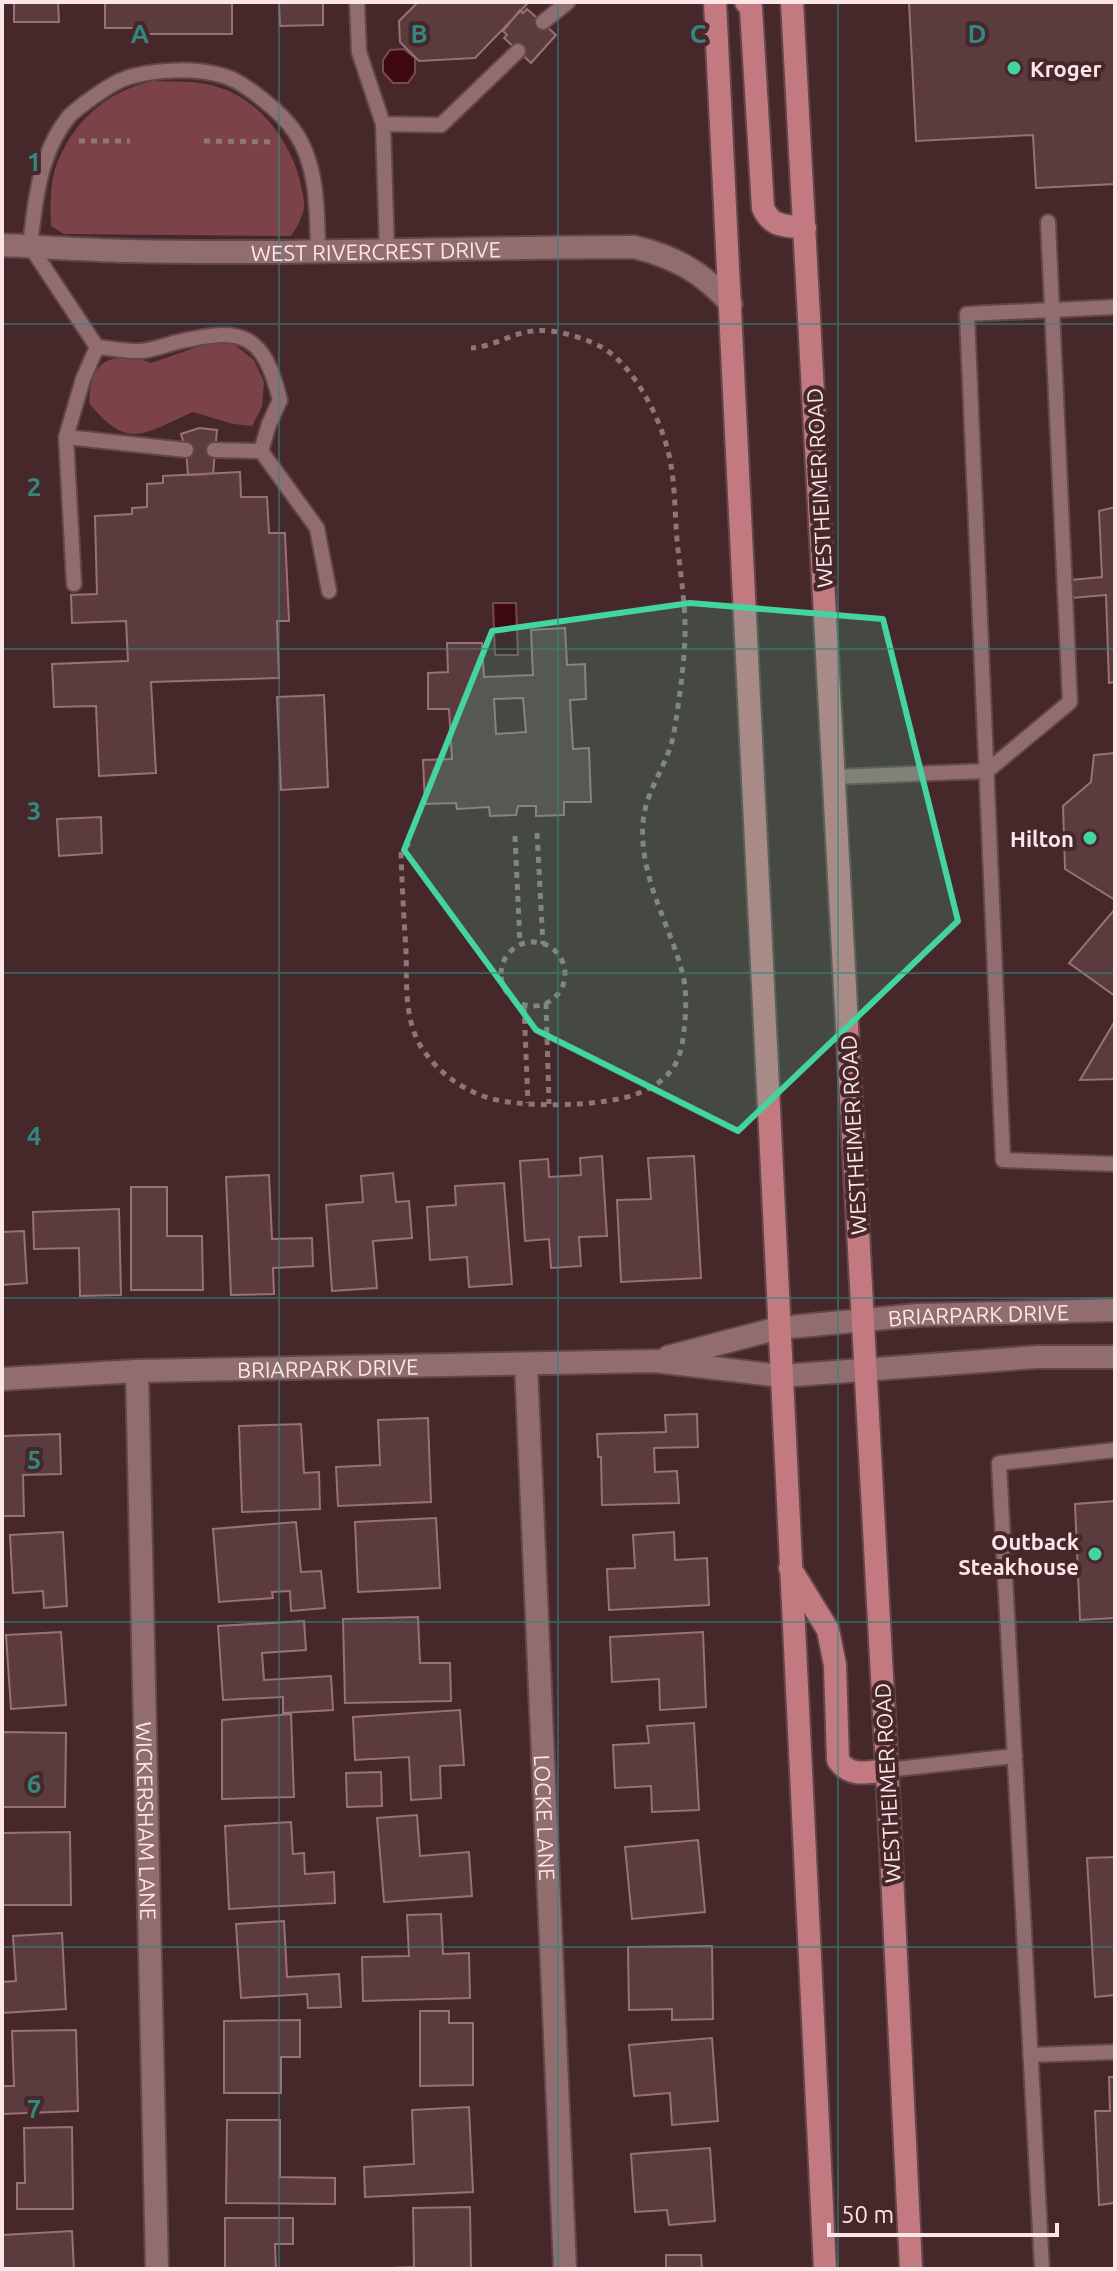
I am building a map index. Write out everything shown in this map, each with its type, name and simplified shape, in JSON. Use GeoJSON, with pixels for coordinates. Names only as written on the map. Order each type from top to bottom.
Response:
{"type":"FeatureCollection","features":[{"type":"Feature","properties":{"kind":"main road"},"geometry":{"type":"LineString","coordinates":[[715,2],[826,2267]]}},
{"type":"Feature","properties":{"kind":"main road"},"geometry":{"type":"LineString","coordinates":[[746,2],[751,8],[763,208],[775,224],[805,228]]}},
{"type":"Feature","properties":{"kind":"main road","name":"WESTHEIMER ROAD"},"geometry":{"type":"LineString","coordinates":[[792,2],[911,2269]]}},
{"type":"Feature","properties":{"kind":"main road"},"geometry":{"type":"LineString","coordinates":[[790,1567],[828,1630],[835,1665],[838,1760],[844,1769],[854,1773],[887,1770]]}},
{"type":"Feature","properties":{"kind":"street","name":"WEST RIVERCREST DRIVE"},"geometry":{"type":"LineString","coordinates":[[2,245],[130,251],[634,247],[688,266],[712,283],[731,304]]}},
{"type":"Feature","properties":{"kind":"street","name":"BRIARPARK DRIVE"},"geometry":{"type":"LineString","coordinates":[[655,1361],[779,1328],[918,1315],[1115,1310]]}},
{"type":"Feature","properties":{"kind":"street","name":"BRIARPARK DRIVE"},"geometry":{"type":"LineString","coordinates":[[2,1379],[137,1371],[655,1361],[781,1376],[1037,1357],[1115,1357]]}},
{"type":"Feature","properties":{"kind":"street","name":"LOCKE LANE"},"geometry":{"type":"LineString","coordinates":[[526,1364],[565,2269]]}},
{"type":"Feature","properties":{"kind":"street","name":"WICKERSHAM LANE"},"geometry":{"type":"LineString","coordinates":[[137,1371],[157,2269]]}},
{"type":"Feature","properties":{"kind":"lane"},"geometry":{"type":"LineString","coordinates":[[357,2],[359,52],[383,124],[387,251]]}},
{"type":"Feature","properties":{"kind":"lane"},"geometry":{"type":"LineString","coordinates":[[543,22],[568,2]]}},
{"type":"Feature","properties":{"kind":"lane"},"geometry":{"type":"LineString","coordinates":[[383,124],[441,125],[518,51]]}},
{"type":"Feature","properties":{"kind":"lane"},"geometry":{"type":"LineString","coordinates":[[97,347],[30,246],[36,195],[47,153],[68,117],[98,93],[130,76],[177,70],[225,76],[250,91],[294,130],[307,152],[317,202],[318,250]]}},
{"type":"Feature","properties":{"kind":"lane"},"geometry":{"type":"LineString","coordinates":[[834,777],[987,771],[1070,702],[1048,222]]}},
{"type":"Feature","properties":{"kind":"lane"},"geometry":{"type":"LineString","coordinates":[[1115,307],[967,314],[1003,1160],[1115,1164]]}},
{"type":"Feature","properties":{"kind":"lane"},"geometry":{"type":"LineString","coordinates":[[97,347],[140,351],[226,334],[248,339],[266,360],[280,400],[261,451]]}},
{"type":"Feature","properties":{"kind":"lane"},"geometry":{"type":"LineString","coordinates":[[74,584],[66,437],[83,379],[97,347]]}},
{"type":"Feature","properties":{"kind":"lane"},"geometry":{"type":"LineString","coordinates":[[66,437],[186,450]]}},
{"type":"Feature","properties":{"kind":"lane"},"geometry":{"type":"LineString","coordinates":[[214,450],[261,451]]}},
{"type":"Feature","properties":{"kind":"lane"},"geometry":{"type":"LineString","coordinates":[[261,451],[317,528],[329,591]]}},
{"type":"Feature","properties":{"kind":"lane"},"geometry":{"type":"LineString","coordinates":[[1042,2269],[999,1463],[1115,1450]]}},
{"type":"Feature","properties":{"kind":"lane"},"geometry":{"type":"LineString","coordinates":[[887,1770],[1015,1756]]}},
{"type":"Feature","properties":{"kind":"lane"},"geometry":{"type":"LineString","coordinates":[[1030,2055],[1115,2052]]}},
{"type":"Feature","properties":{"kind":"path"},"geometry":{"type":"LineString","coordinates":[[54,141],[130,141]]}},
{"type":"Feature","properties":{"kind":"path"},"geometry":{"type":"LineString","coordinates":[[204,141],[301,142]]}},
{"type":"Feature","properties":{"kind":"path"},"geometry":{"type":"LineString","coordinates":[[409,843],[401,854],[409,1014],[418,1042],[437,1069],[485,1097],[528,1103],[610,1100],[637,1095],[661,1082],[676,1063],[687,1010],[684,978],[650,883],[644,853],[643,822],[649,793],[674,736],[685,635],[671,463],[660,427],[642,390],[622,363],[604,349],[553,331],[533,330],[484,347],[471,348]]}},
{"type":"Feature","properties":{"kind":"path"},"geometry":{"type":"LineString","coordinates":[[537,833],[543,944]]}},
{"type":"Feature","properties":{"kind":"path"},"geometry":{"type":"LineString","coordinates":[[515,836],[520,944]]}},
{"type":"Feature","properties":{"kind":"path"},"geometry":{"type":"LineString","coordinates":[[520,944],[543,944],[560,957],[563,985],[556,997],[546,1003],[524,1006],[506,991],[502,964],[520,944]]}},
{"type":"Feature","properties":{"kind":"path"},"geometry":{"type":"LineString","coordinates":[[546,1003],[549,1104]]}},
{"type":"Feature","properties":{"kind":"path"},"geometry":{"type":"LineString","coordinates":[[524,1006],[528,1103]]}},
{"type":"Feature","properties":{"kind":"highlighted area"},"geometry":{"type":"Polygon","coordinates":[[[690,603],[883,619],[958,921],[738,1131],[536,1030],[404,850],[492,631],[690,603]]]}},
{"type":"Feature","properties":{"kind":"shaded area"},"geometry":{"type":"Polygon","coordinates":[[[404,49],[415,58],[415,73],[408,83],[393,83],[383,72],[383,60],[390,50],[404,49]]]}},
{"type":"Feature","properties":{"kind":"shaded area"},"geometry":{"type":"Polygon","coordinates":[[[153,81],[196,83],[221,88],[251,104],[275,128],[292,158],[302,190],[303,212],[291,236],[64,234],[51,226],[53,176],[70,137],[106,101],[120,92],[153,81]]]}},
{"type":"Feature","properties":{"kind":"shaded area"},"geometry":{"type":"Polygon","coordinates":[[[230,341],[254,360],[264,382],[262,407],[252,426],[233,424],[193,412],[149,431],[127,433],[115,428],[89,403],[94,375],[107,361],[129,358],[151,363],[209,343],[230,341]]]}},
{"type":"Feature","properties":{"kind":"shaded area"},"geometry":{"type":"Polygon","coordinates":[[[493,603],[516,603],[518,655],[495,655],[493,603]]]}},
{"type":"Feature","properties":{"kind":"building"},"geometry":{"type":"Polygon","coordinates":[[[14,2],[58,2],[59,22],[14,22],[14,2]]]}},
{"type":"Feature","properties":{"kind":"building"},"geometry":{"type":"Polygon","coordinates":[[[105,2],[232,2],[232,34],[134,34],[134,28],[105,28],[105,2]]]}},
{"type":"Feature","properties":{"kind":"building"},"geometry":{"type":"Polygon","coordinates":[[[279,2],[323,2],[323,25],[280,26],[279,2]]]}},
{"type":"Feature","properties":{"kind":"building"},"geometry":{"type":"Polygon","coordinates":[[[418,2],[529,2],[475,58],[419,61],[400,42],[399,21],[418,2]]]}},
{"type":"Feature","properties":{"kind":"building","name":"Kroger"},"geometry":{"type":"Polygon","coordinates":[[[909,2],[1115,2],[1115,184],[1036,188],[1033,135],[916,141],[909,2]]]}},
{"type":"Feature","properties":{"kind":"building"},"geometry":{"type":"Polygon","coordinates":[[[527,9],[556,35],[531,63],[504,38],[507,35],[503,31],[520,10],[523,13],[527,9]]]}},
{"type":"Feature","properties":{"kind":"building"},"geometry":{"type":"Polygon","coordinates":[[[199,428],[217,430],[213,474],[188,475],[181,434],[199,428]]]}},
{"type":"Feature","properties":{"kind":"building"},"geometry":{"type":"Polygon","coordinates":[[[240,472],[241,497],[267,497],[269,533],[285,533],[289,621],[277,621],[279,678],[151,682],[156,773],[99,776],[96,706],[54,707],[52,664],[128,661],[126,621],[72,623],[71,595],[97,594],[95,516],[132,514],[132,508],[147,507],[147,484],[163,483],[163,476],[240,472]]]}},
{"type":"Feature","properties":{"kind":"building"},"geometry":{"type":"Polygon","coordinates":[[[1115,507],[1115,682],[1109,683],[1106,595],[1072,598],[1071,580],[1102,577],[1099,511],[1115,507]]]}},
{"type":"Feature","properties":{"kind":"building"},"geometry":{"type":"Polygon","coordinates":[[[565,628],[567,665],[585,664],[586,699],[570,700],[573,749],[589,748],[591,802],[564,802],[564,815],[536,816],[536,806],[518,806],[516,815],[490,816],[489,807],[457,809],[456,803],[425,804],[423,760],[452,759],[449,709],[428,709],[428,673],[448,672],[447,643],[482,643],[484,677],[533,675],[531,630],[565,628]],[[523,698],[494,699],[496,734],[526,732],[523,698]]]}},
{"type":"Feature","properties":{"kind":"building"},"geometry":{"type":"Polygon","coordinates":[[[324,695],[328,787],[281,790],[277,697],[324,695]]]}},
{"type":"Feature","properties":{"kind":"building","name":"Hilton"},"geometry":{"type":"Polygon","coordinates":[[[1115,753],[1115,900],[1065,869],[1063,806],[1091,782],[1094,755],[1115,753]]]}},
{"type":"Feature","properties":{"kind":"building"},"geometry":{"type":"Polygon","coordinates":[[[101,817],[102,853],[59,856],[57,819],[101,817]]]}},
{"type":"Feature","properties":{"kind":"building"},"geometry":{"type":"Polygon","coordinates":[[[1115,909],[1115,996],[1069,963],[1115,909]]]}},
{"type":"Feature","properties":{"kind":"building"},"geometry":{"type":"Polygon","coordinates":[[[1115,1021],[1115,1079],[1080,1080],[1115,1021]]]}},
{"type":"Feature","properties":{"kind":"building"},"geometry":{"type":"Polygon","coordinates":[[[602,1156],[607,1236],[579,1237],[581,1266],[551,1268],[549,1239],[525,1241],[520,1161],[548,1159],[549,1177],[581,1175],[580,1158],[602,1156]]]}},
{"type":"Feature","properties":{"kind":"building"},"geometry":{"type":"Polygon","coordinates":[[[694,1156],[701,1278],[621,1282],[617,1200],[651,1199],[648,1158],[694,1156]]]}},
{"type":"Feature","properties":{"kind":"building"},"geometry":{"type":"Polygon","coordinates":[[[393,1173],[396,1202],[409,1201],[412,1238],[373,1241],[377,1288],[332,1291],[326,1205],[363,1202],[361,1176],[393,1173]]]}},
{"type":"Feature","properties":{"kind":"building"},"geometry":{"type":"Polygon","coordinates":[[[269,1175],[272,1239],[312,1238],[313,1266],[273,1268],[274,1294],[231,1295],[226,1177],[269,1175]]]}},
{"type":"Feature","properties":{"kind":"building"},"geometry":{"type":"Polygon","coordinates":[[[504,1183],[512,1284],[469,1287],[467,1257],[430,1260],[427,1207],[456,1205],[455,1186],[504,1183]]]}},
{"type":"Feature","properties":{"kind":"building"},"geometry":{"type":"Polygon","coordinates":[[[131,1187],[167,1187],[167,1236],[202,1236],[203,1290],[131,1290],[131,1187]]]}},
{"type":"Feature","properties":{"kind":"building"},"geometry":{"type":"Polygon","coordinates":[[[119,1209],[121,1295],[80,1296],[79,1248],[34,1249],[33,1212],[119,1209]]]}},
{"type":"Feature","properties":{"kind":"building"},"geometry":{"type":"Polygon","coordinates":[[[24,1231],[27,1283],[2,1285],[2,1232],[24,1231]]]}},
{"type":"Feature","properties":{"kind":"building"},"geometry":{"type":"Polygon","coordinates":[[[697,1414],[698,1447],[654,1448],[655,1472],[677,1471],[679,1503],[602,1505],[597,1434],[666,1432],[665,1415],[697,1414]]]}},
{"type":"Feature","properties":{"kind":"building"},"geometry":{"type":"Polygon","coordinates":[[[428,1418],[431,1502],[338,1506],[336,1467],[380,1465],[378,1420],[428,1418]]]}},
{"type":"Feature","properties":{"kind":"building"},"geometry":{"type":"Polygon","coordinates":[[[301,1424],[304,1473],[319,1472],[320,1509],[242,1512],[239,1426],[301,1424]]]}},
{"type":"Feature","properties":{"kind":"building"},"geometry":{"type":"Polygon","coordinates":[[[60,1434],[61,1474],[23,1475],[24,1516],[2,1516],[2,1436],[60,1434]]]}},
{"type":"Feature","properties":{"kind":"building"},"geometry":{"type":"Polygon","coordinates":[[[1115,1501],[1115,1618],[1080,1620],[1075,1504],[1115,1501]]]}},
{"type":"Feature","properties":{"kind":"building"},"geometry":{"type":"Polygon","coordinates":[[[436,1518],[440,1588],[358,1592],[355,1522],[436,1518]]]}},
{"type":"Feature","properties":{"kind":"building"},"geometry":{"type":"Polygon","coordinates":[[[296,1522],[301,1572],[321,1571],[325,1608],[291,1611],[290,1591],[272,1592],[273,1598],[219,1602],[213,1529],[296,1522]]]}},
{"type":"Feature","properties":{"kind":"building"},"geometry":{"type":"Polygon","coordinates":[[[63,1532],[67,1606],[44,1608],[43,1591],[13,1593],[10,1535],[63,1532]]]}},
{"type":"Feature","properties":{"kind":"building"},"geometry":{"type":"Polygon","coordinates":[[[674,1532],[675,1560],[707,1558],[709,1605],[609,1610],[607,1569],[635,1568],[633,1535],[674,1532]]]}},
{"type":"Feature","properties":{"kind":"building"},"geometry":{"type":"Polygon","coordinates":[[[418,1617],[420,1663],[450,1663],[451,1701],[345,1703],[343,1619],[418,1617]]]}},
{"type":"Feature","properties":{"kind":"building"},"geometry":{"type":"Polygon","coordinates":[[[304,1621],[306,1650],[262,1653],[264,1680],[331,1676],[333,1710],[283,1713],[283,1697],[223,1700],[218,1626],[304,1621]]]}},
{"type":"Feature","properties":{"kind":"building"},"geometry":{"type":"Polygon","coordinates":[[[61,1632],[66,1705],[11,1709],[6,1635],[61,1632]]]}},
{"type":"Feature","properties":{"kind":"building"},"geometry":{"type":"Polygon","coordinates":[[[703,1632],[706,1707],[660,1710],[659,1679],[612,1682],[610,1637],[703,1632]]]}},
{"type":"Feature","properties":{"kind":"building"},"geometry":{"type":"Polygon","coordinates":[[[460,1710],[464,1765],[440,1766],[441,1798],[411,1800],[409,1757],[355,1760],[353,1717],[460,1710]]]}},
{"type":"Feature","properties":{"kind":"building"},"geometry":{"type":"Polygon","coordinates":[[[291,1714],[294,1797],[222,1799],[222,1720],[291,1714]]]}},
{"type":"Feature","properties":{"kind":"building"},"geometry":{"type":"Polygon","coordinates":[[[694,1723],[699,1810],[652,1812],[651,1786],[615,1788],[613,1745],[649,1743],[647,1726],[694,1723]]]}},
{"type":"Feature","properties":{"kind":"building"},"geometry":{"type":"Polygon","coordinates":[[[2,1732],[66,1733],[65,1807],[2,1807],[2,1732]]]}},
{"type":"Feature","properties":{"kind":"building"},"geometry":{"type":"Polygon","coordinates":[[[381,1772],[382,1806],[347,1807],[346,1773],[381,1772]]]}},
{"type":"Feature","properties":{"kind":"building"},"geometry":{"type":"Polygon","coordinates":[[[417,1815],[420,1856],[469,1852],[472,1896],[384,1902],[377,1818],[417,1815]]]}},
{"type":"Feature","properties":{"kind":"building"},"geometry":{"type":"Polygon","coordinates":[[[291,1822],[293,1854],[304,1853],[305,1874],[334,1872],[335,1903],[229,1909],[225,1826],[291,1822]]]}},
{"type":"Feature","properties":{"kind":"building"},"geometry":{"type":"Polygon","coordinates":[[[70,1832],[71,1905],[2,1905],[2,1833],[70,1832]]]}},
{"type":"Feature","properties":{"kind":"building"},"geometry":{"type":"Polygon","coordinates":[[[698,1840],[705,1912],[632,1919],[625,1847],[698,1840]]]}},
{"type":"Feature","properties":{"kind":"building"},"geometry":{"type":"Polygon","coordinates":[[[1115,1857],[1115,1995],[1095,1997],[1087,1858],[1115,1857]]]}},
{"type":"Feature","properties":{"kind":"building"},"geometry":{"type":"Polygon","coordinates":[[[441,1914],[443,1954],[469,1953],[470,1998],[363,2001],[362,1957],[409,1956],[407,1915],[441,1914]]]}},
{"type":"Feature","properties":{"kind":"building"},"geometry":{"type":"Polygon","coordinates":[[[284,1921],[287,1977],[339,1974],[341,2007],[308,2008],[307,1994],[241,1998],[236,1924],[284,1921]]]}},
{"type":"Feature","properties":{"kind":"building"},"geometry":{"type":"Polygon","coordinates":[[[62,1933],[66,2009],[2,2013],[2,1982],[16,1981],[13,1936],[62,1933]]]}},
{"type":"Feature","properties":{"kind":"building"},"geometry":{"type":"Polygon","coordinates":[[[712,1946],[713,2019],[672,2020],[672,2009],[629,2010],[628,1947],[712,1946]]]}},
{"type":"Feature","properties":{"kind":"building"},"geometry":{"type":"Polygon","coordinates":[[[420,2011],[449,2011],[449,2023],[473,2023],[473,2085],[420,2086],[420,2011]]]}},
{"type":"Feature","properties":{"kind":"building"},"geometry":{"type":"Polygon","coordinates":[[[300,2020],[300,2057],[281,2057],[281,2093],[224,2093],[224,2021],[300,2020]]]}},
{"type":"Feature","properties":{"kind":"building"},"geometry":{"type":"Polygon","coordinates":[[[76,2030],[78,2111],[2,2114],[2,2086],[14,2086],[12,2031],[76,2030]]]}},
{"type":"Feature","properties":{"kind":"building"},"geometry":{"type":"Polygon","coordinates":[[[712,2038],[718,2121],[672,2125],[670,2093],[634,2096],[629,2045],[712,2038]]]}},
{"type":"Feature","properties":{"kind":"building"},"geometry":{"type":"Polygon","coordinates":[[[1109,2077],[1115,2077],[1115,2214],[1114,2203],[1099,2205],[1095,2111],[1110,2111],[1109,2077]]]}},
{"type":"Feature","properties":{"kind":"building"},"geometry":{"type":"Polygon","coordinates":[[[469,2107],[473,2192],[365,2197],[364,2167],[414,2164],[412,2110],[469,2107]]]}},
{"type":"Feature","properties":{"kind":"building"},"geometry":{"type":"Polygon","coordinates":[[[227,2120],[280,2120],[280,2177],[335,2178],[335,2204],[226,2203],[227,2120]]]}},
{"type":"Feature","properties":{"kind":"building"},"geometry":{"type":"Polygon","coordinates":[[[72,2127],[73,2209],[17,2209],[17,2183],[25,2183],[24,2128],[72,2127]]]}},
{"type":"Feature","properties":{"kind":"building"},"geometry":{"type":"Polygon","coordinates":[[[710,2148],[715,2221],[669,2225],[667,2210],[635,2212],[631,2154],[710,2148]]]}},
{"type":"Feature","properties":{"kind":"building"},"geometry":{"type":"Polygon","coordinates":[[[470,2207],[471,2269],[364,2269],[414,2267],[413,2208],[470,2207]]]}},
{"type":"Feature","properties":{"kind":"building"},"geometry":{"type":"Polygon","coordinates":[[[225,2218],[293,2218],[293,2244],[275,2244],[276,2269],[225,2269],[225,2218]]]}},
{"type":"Feature","properties":{"kind":"building"},"geometry":{"type":"Polygon","coordinates":[[[72,2231],[74,2269],[2,2269],[2,2235],[72,2231]]]}},
{"type":"Feature","properties":{"kind":"building"},"geometry":{"type":"Polygon","coordinates":[[[666,2255],[701,2255],[702,2269],[666,2269],[666,2255]]]}},
{"type":"Feature","properties":{"kind":"place","name":"Kroger"},"geometry":{"type":"Point","coordinates":[1014,68]}},
{"type":"Feature","properties":{"kind":"place","name":"Hilton"},"geometry":{"type":"Point","coordinates":[1090,838]}},
{"type":"Feature","properties":{"kind":"place","name":"Outback Steakhouse"},"geometry":{"type":"Point","coordinates":[1095,1554]}}]}
